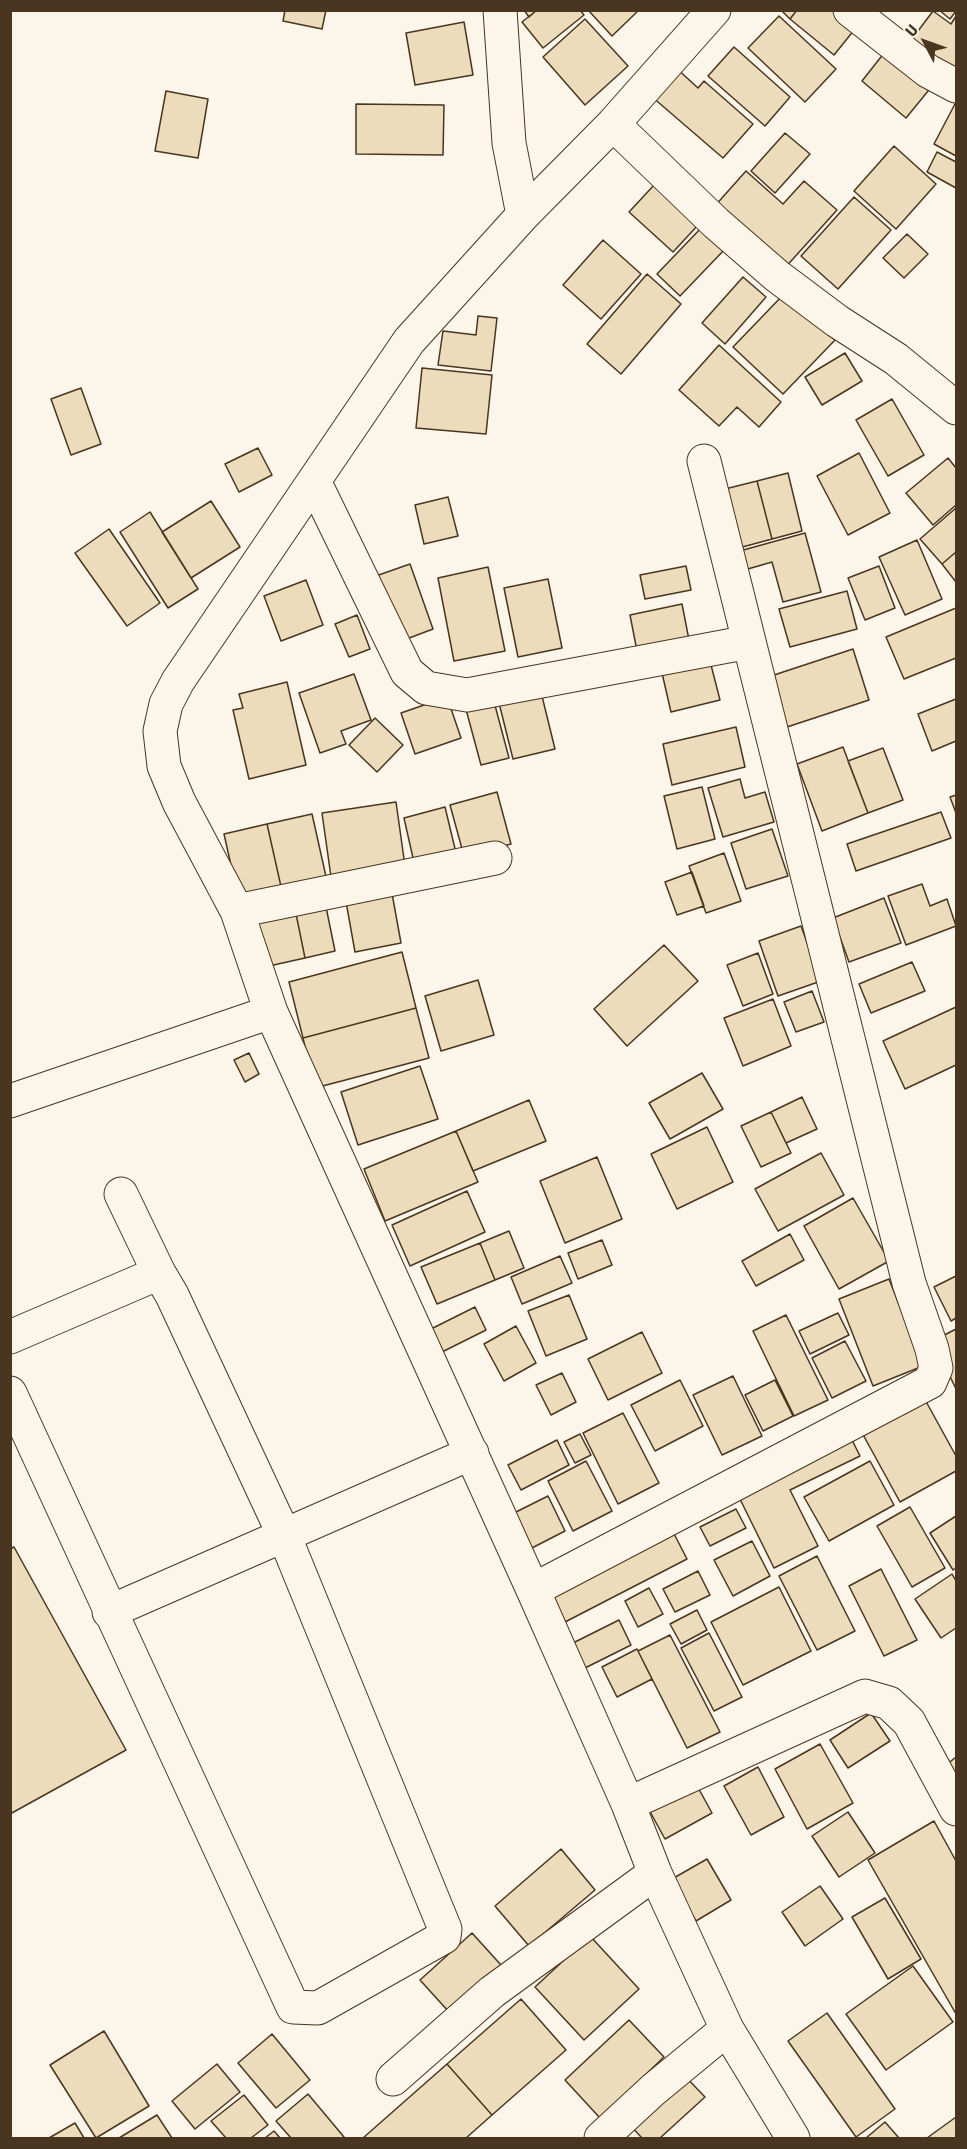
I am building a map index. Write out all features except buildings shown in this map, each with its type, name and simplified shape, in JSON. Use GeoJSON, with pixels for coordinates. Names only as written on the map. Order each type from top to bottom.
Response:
{"type":"FeatureCollection","features":[{"type":"Feature","properties":{"kind":"street"},"geometry":{"type":"LineString","coordinates":[[500,10],[509,143],[523,215]]}},
{"type":"Feature","properties":{"kind":"street"},"geometry":{"type":"LineString","coordinates":[[714,10],[613,124],[523,215],[409,341],[178,681],[166,704],[160,731],[164,766],[179,802],[237,911],[271,1012],[533,1590],[628,1804],[655,1873],[727,2029],[793,2139]]}},
{"type":"Feature","properties":{"kind":"street"},"geometry":{"type":"LineString","coordinates":[[850,10],[928,72],[957,86]]}},
{"type":"Feature","properties":{"kind":"street"},"geometry":{"type":"LineString","coordinates":[[613,124],[716,223],[777,276],[837,321],[896,359],[957,408]]}},
{"type":"Feature","properties":{"kind":"street"},"geometry":{"type":"LineString","coordinates":[[533,1590],[930,1382],[936,1368],[909,1283],[704,461]]}},
{"type":"Feature","properties":{"kind":"street"},"geometry":{"type":"LineString","coordinates":[[314,481],[407,672],[426,688],[467,695],[749,642]]}},
{"type":"Feature","properties":{"kind":"street"},"geometry":{"type":"LineString","coordinates":[[237,911],[495,858]]}},
{"type":"Feature","properties":{"kind":"street"},"geometry":{"type":"LineString","coordinates":[[10,1101],[271,1012]]}},
{"type":"Feature","properties":{"kind":"street"},"geometry":{"type":"LineString","coordinates":[[10,1393],[293,2007],[318,2008],[444,1937],[445,1929],[284,1535],[172,1295],[159,1273],[122,1194]]}},
{"type":"Feature","properties":{"kind":"street"},"geometry":{"type":"LineString","coordinates":[[10,1337],[159,1273]]}},
{"type":"Feature","properties":{"kind":"street"},"geometry":{"type":"LineString","coordinates":[[109,1612],[472,1454]]}},
{"type":"Feature","properties":{"kind":"street"},"geometry":{"type":"LineString","coordinates":[[628,1804],[866,1696],[889,1703],[909,1722],[957,1809]]}},
{"type":"Feature","properties":{"kind":"street"},"geometry":{"type":"LineString","coordinates":[[393,2079],[492,1992],[655,1873]]}},
{"type":"Feature","properties":{"kind":"street"},"geometry":{"type":"LineString","coordinates":[[601,2139],[653,2090],[727,2029]]}}]}
